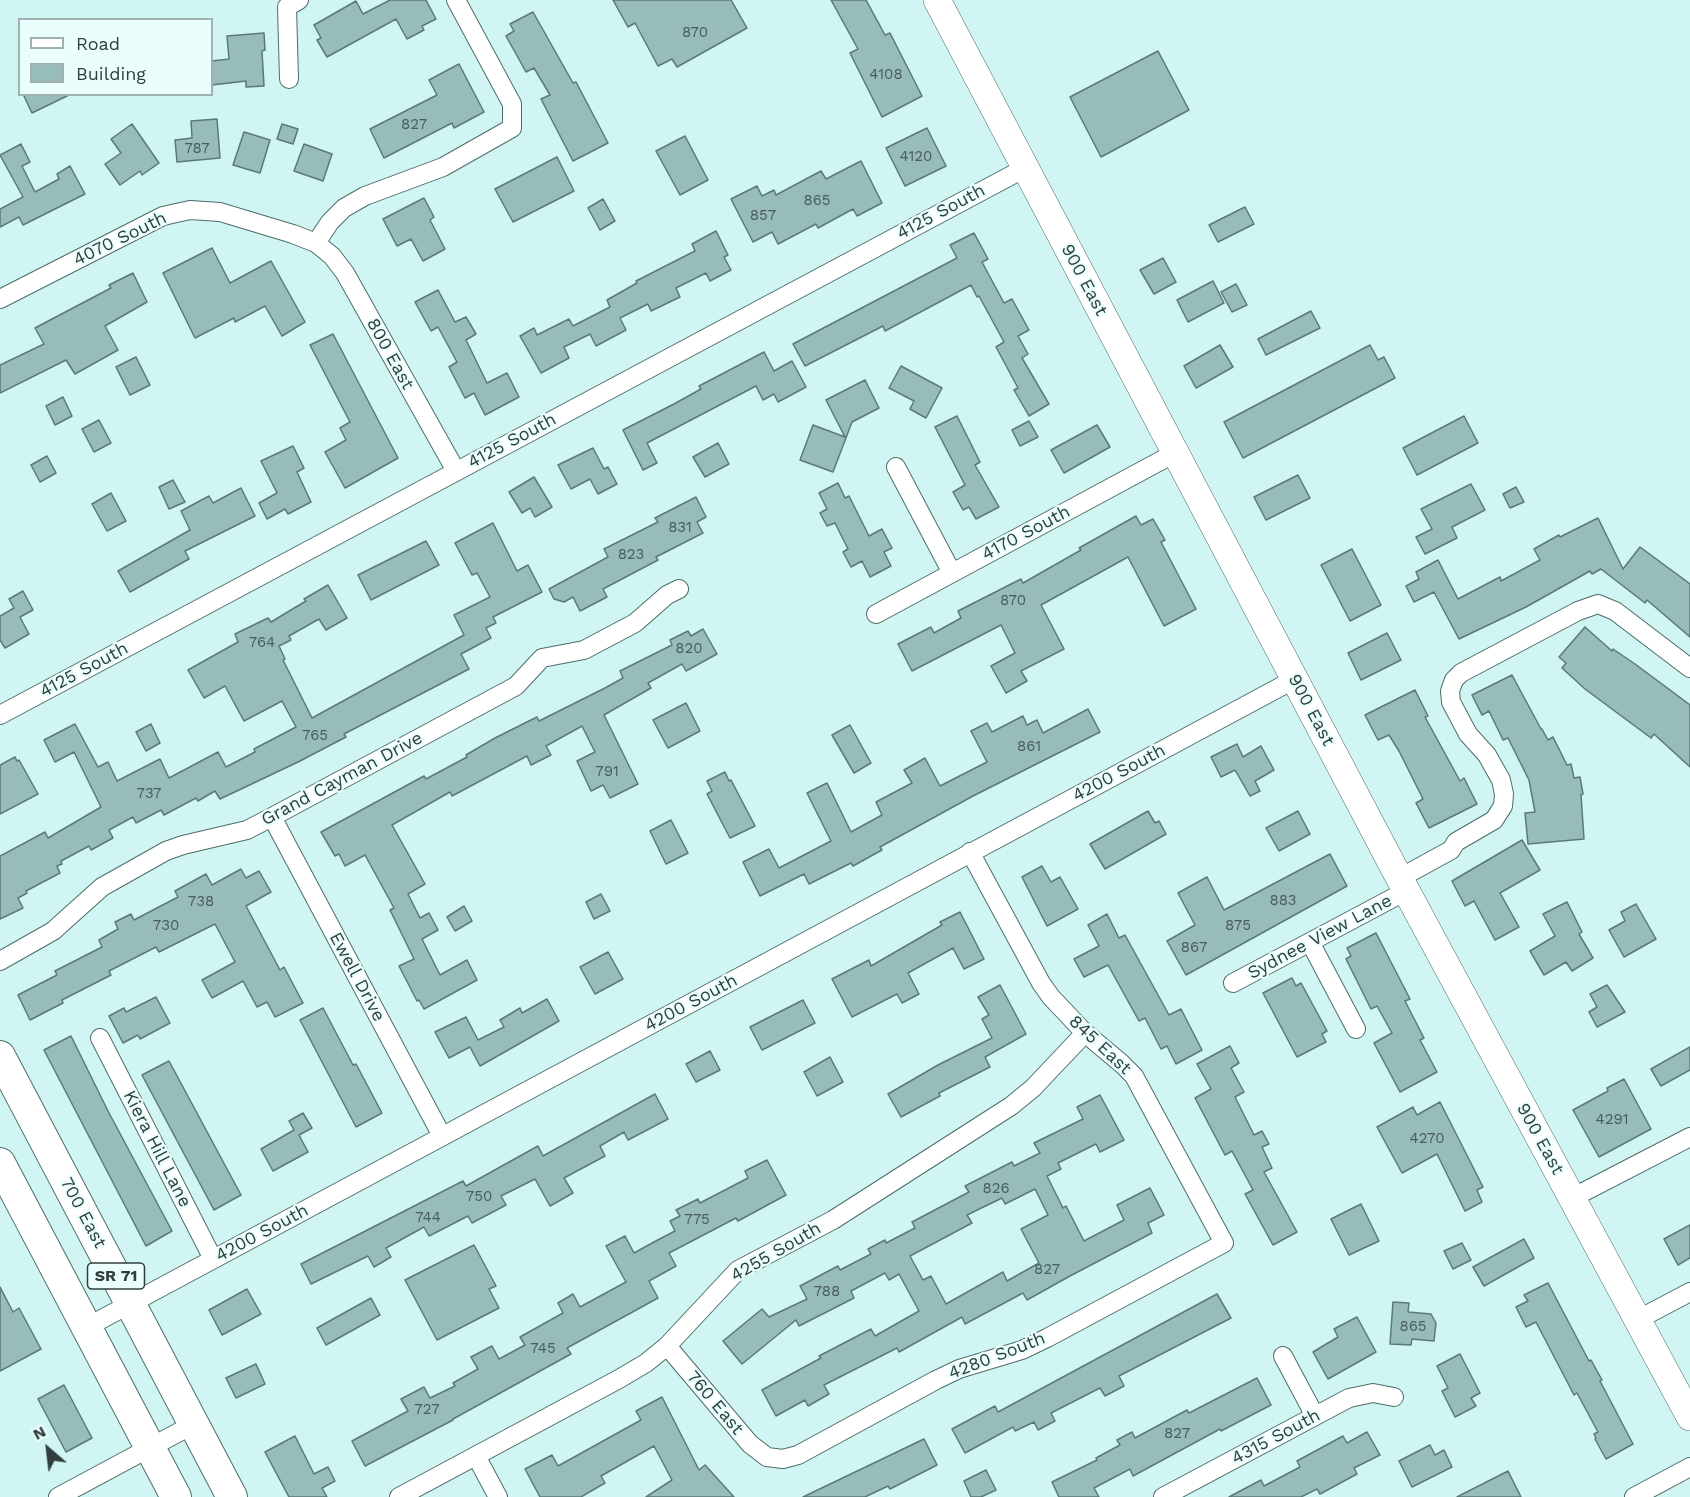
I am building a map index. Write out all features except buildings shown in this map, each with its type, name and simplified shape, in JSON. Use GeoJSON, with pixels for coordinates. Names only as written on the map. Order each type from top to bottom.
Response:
{"type":"FeatureCollection","features":[{"type":"Feature","properties":{"kind":"main road","name":"900 East"},"geometry":{"type":"LineString","coordinates":[[937,0],[1400,879],[1689,1413]]}},
{"type":"Feature","properties":{"kind":"main road","name":"700 East"},"geometry":{"type":"LineString","coordinates":[[0,1056],[232,1497]]}},
{"type":"Feature","properties":{"kind":"main road","name":"SR 71"},"geometry":{"type":"LineString","coordinates":[[0,1162],[176,1497]]}},
{"type":"Feature","properties":{"kind":"street"},"geometry":{"type":"LineString","coordinates":[[289,79],[287,7],[299,0]]}},
{"type":"Feature","properties":{"kind":"street"},"geometry":{"type":"LineString","coordinates":[[316,243],[330,222],[351,204],[387,187],[443,167],[512,128],[512,104],[456,0]]}},
{"type":"Feature","properties":{"kind":"street","name":"4125 South"},"geometry":{"type":"LineString","coordinates":[[0,715],[1025,168]]}},
{"type":"Feature","properties":{"kind":"street","name":"4070 South"},"geometry":{"type":"LineString","coordinates":[[0,299],[163,216],[190,210],[220,212],[265,224],[316,243]]}},
{"type":"Feature","properties":{"kind":"street","name":"800 East"},"geometry":{"type":"LineString","coordinates":[[316,243],[332,256],[345,273],[456,471]]}},
{"type":"Feature","properties":{"kind":"street","name":"4170 South"},"geometry":{"type":"LineString","coordinates":[[876,614],[1175,453]]}},
{"type":"Feature","properties":{"kind":"street"},"geometry":{"type":"LineString","coordinates":[[896,467],[952,573]]}},
{"type":"Feature","properties":{"kind":"street","name":"Grand Cayman Drive"},"geometry":{"type":"LineString","coordinates":[[0,961],[53,930],[102,887],[166,851],[247,830],[516,686],[542,658],[584,650],[635,623],[667,595],[679,589]]}},
{"type":"Feature","properties":{"kind":"street","name":"Sydnee View Lane"},"geometry":{"type":"LineString","coordinates":[[1233,983],[1310,942],[1400,879],[1445,841],[1456,842],[1494,820],[1503,806],[1504,794],[1500,780],[1487,755],[1468,734],[1451,702],[1450,691],[1454,680],[1461,672],[1578,610],[1599,604],[1615,611],[1690,668]]}},
{"type":"Feature","properties":{"kind":"street","name":"4200 South"},"geometry":{"type":"LineString","coordinates":[[87,1327],[1294,679]]}},
{"type":"Feature","properties":{"kind":"street","name":"Ewell Drive"},"geometry":{"type":"LineString","coordinates":[[272,817],[442,1136]]}},
{"type":"Feature","properties":{"kind":"street","name":"845 East"},"geometry":{"type":"LineString","coordinates":[[970,852],[1041,983],[1051,997],[1084,1033],[1134,1076],[1224,1243]]}},
{"type":"Feature","properties":{"kind":"street"},"geometry":{"type":"LineString","coordinates":[[1310,942],[1356,1029]]}},
{"type":"Feature","properties":{"kind":"street","name":"4255 South"},"geometry":{"type":"LineString","coordinates":[[399,1497],[646,1363],[667,1346],[738,1270],[833,1220],[1011,1106],[1034,1088],[1084,1033]]}},
{"type":"Feature","properties":{"kind":"street","name":"Kiera Hill Lane"},"geometry":{"type":"LineString","coordinates":[[100,1038],[213,1259]]}},
{"type":"Feature","properties":{"kind":"street"},"geometry":{"type":"LineString","coordinates":[[1572,1198],[1690,1137]]}},
{"type":"Feature","properties":{"kind":"street","name":"4280 South"},"geometry":{"type":"LineString","coordinates":[[766,1457],[783,1459],[798,1455],[959,1369],[1022,1350],[1224,1243]]}},
{"type":"Feature","properties":{"kind":"street"},"geometry":{"type":"LineString","coordinates":[[1637,1320],[1690,1292]]}},
{"type":"Feature","properties":{"kind":"street","name":"760 East"},"geometry":{"type":"LineString","coordinates":[[667,1346],[750,1444],[766,1457]]}},
{"type":"Feature","properties":{"kind":"street"},"geometry":{"type":"LineString","coordinates":[[1283,1356],[1315,1416]]}},
{"type":"Feature","properties":{"kind":"street","name":"4315 South"},"geometry":{"type":"LineString","coordinates":[[1163,1497],[1349,1398],[1372,1393],[1394,1397]]}},
{"type":"Feature","properties":{"kind":"street"},"geometry":{"type":"LineString","coordinates":[[58,1497],[194,1424]]}},
{"type":"Feature","properties":{"kind":"street"},"geometry":{"type":"LineString","coordinates":[[476,1456],[498,1497]]}},
{"type":"Feature","properties":{"kind":"street"},"geometry":{"type":"LineString","coordinates":[[1634,1497],[1690,1467]]}}]}
